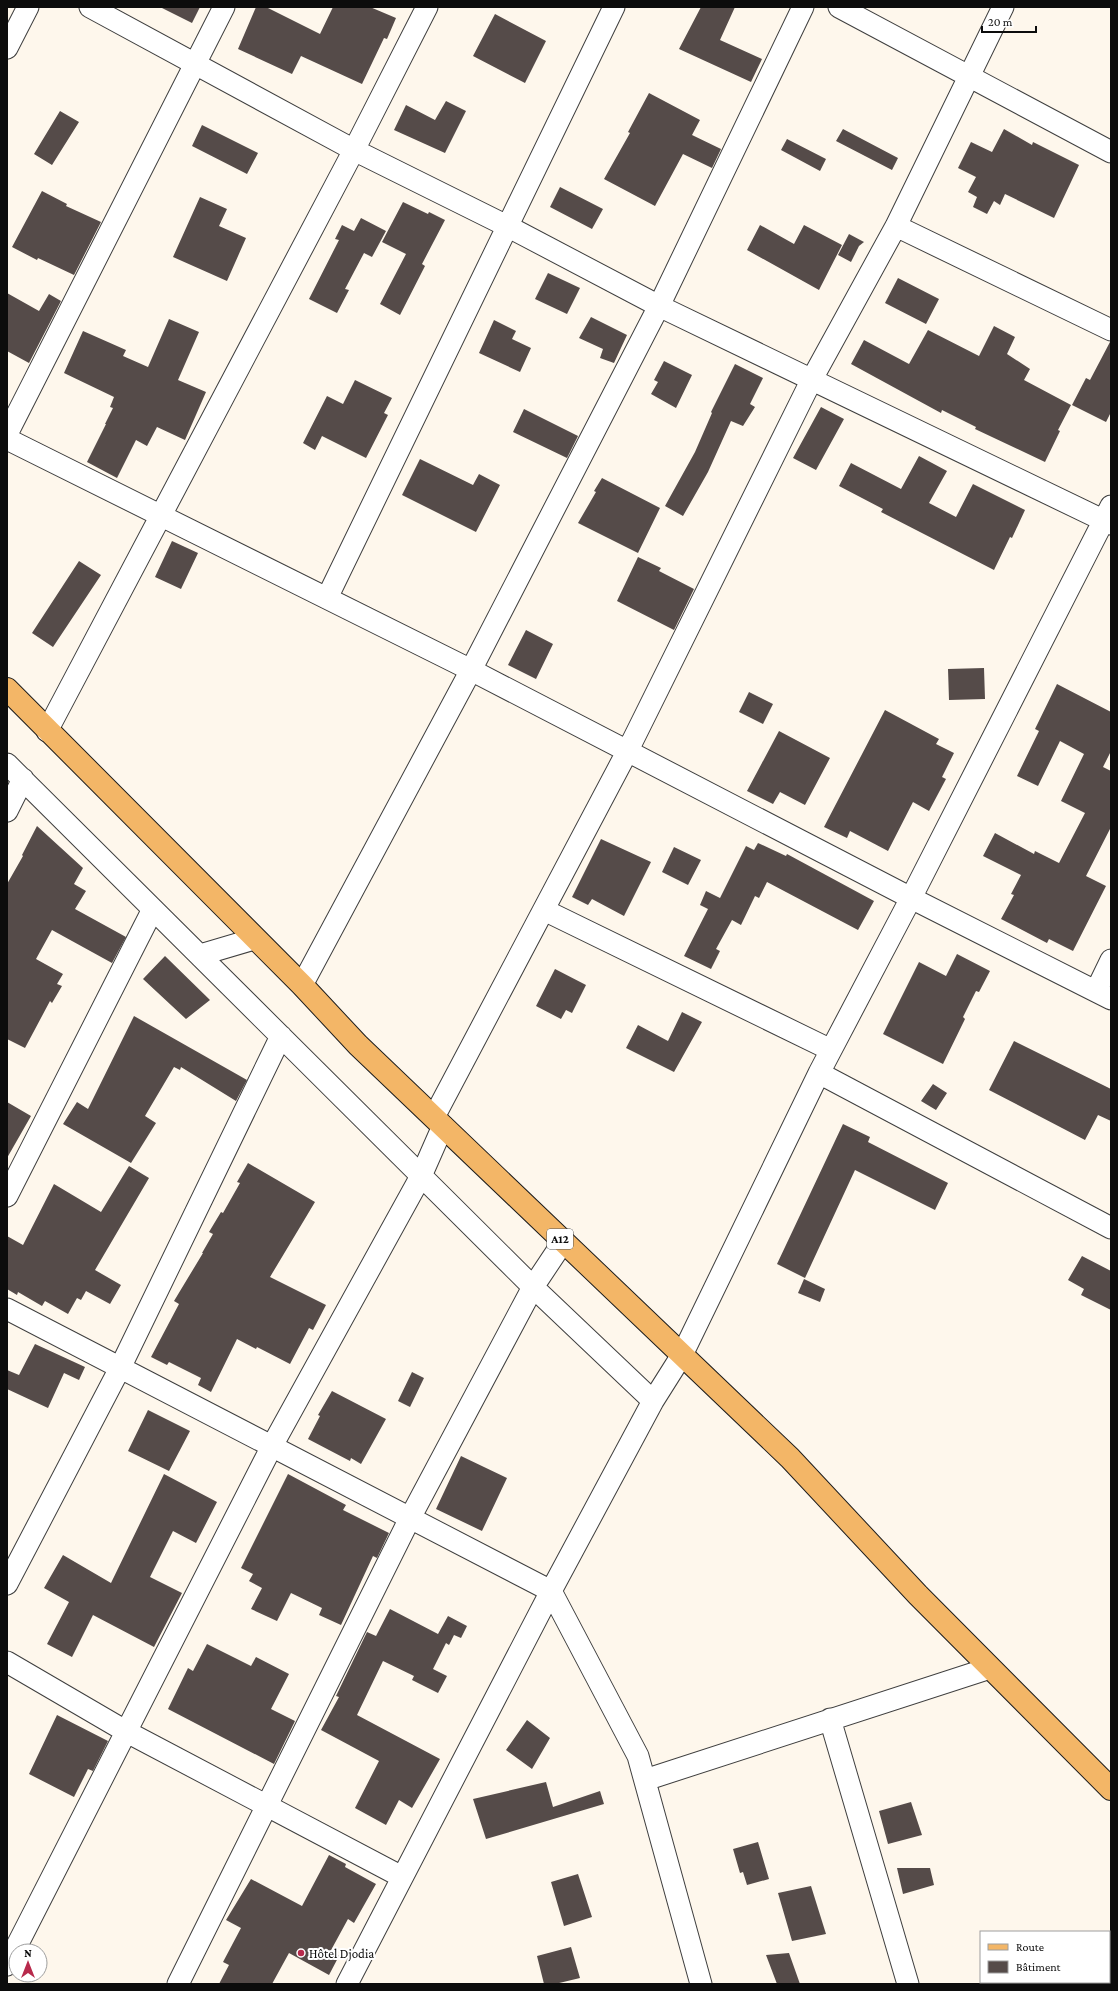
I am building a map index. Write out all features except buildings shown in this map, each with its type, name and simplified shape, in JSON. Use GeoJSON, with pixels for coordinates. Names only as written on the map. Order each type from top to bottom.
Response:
{"type":"FeatureCollection","features":[{"type":"Feature","properties":{"kind":"main road","name":"A12"},"geometry":{"type":"LineString","coordinates":[[7,689],[47,732],[302,985],[358,1045],[790,1458],[918,1595],[1111,1789]]}},
{"type":"Feature","properties":{"kind":"street"},"geometry":{"type":"LineString","coordinates":[[7,48],[28,7]]}},
{"type":"Feature","properties":{"kind":"street"},"geometry":{"type":"LineString","coordinates":[[90,7],[354,150],[507,226],[659,306],[1109,517],[819,1073],[682,1355],[653,1401],[551,1591],[347,1984]]}},
{"type":"Feature","properties":{"kind":"street"},"geometry":{"type":"LineString","coordinates":[[7,434],[224,7]]}},
{"type":"Feature","properties":{"kind":"street"},"geometry":{"type":"LineString","coordinates":[[47,732],[160,515],[354,150],[427,7]]}},
{"type":"Feature","properties":{"kind":"street"},"geometry":{"type":"LineString","coordinates":[[327,598],[614,7]]}},
{"type":"Feature","properties":{"kind":"street"},"geometry":{"type":"LineString","coordinates":[[302,985],[472,670],[659,306],[803,7]]}},
{"type":"Feature","properties":{"kind":"street"},"geometry":{"type":"LineString","coordinates":[[839,7],[1111,152]]}},
{"type":"Feature","properties":{"kind":"street"},"geometry":{"type":"LineString","coordinates":[[7,1965],[272,1446],[421,1176],[438,1122],[544,910],[627,752],[812,379],[896,226],[968,76],[1004,7]]}},
{"type":"Feature","properties":{"kind":"street"},"geometry":{"type":"LineString","coordinates":[[896,226],[1111,330]]}},
{"type":"Feature","properties":{"kind":"street"},"geometry":{"type":"LineString","coordinates":[[7,439],[472,670],[627,752],[1104,995],[1111,960]]}},
{"type":"Feature","properties":{"kind":"street"},"geometry":{"type":"LineString","coordinates":[[7,764],[533,1287],[653,1401]]}},
{"type":"Feature","properties":{"kind":"street"},"geometry":{"type":"LineString","coordinates":[[7,811],[23,779]]}},
{"type":"Feature","properties":{"kind":"street"},"geometry":{"type":"LineString","coordinates":[[7,1196],[153,909]]}},
{"type":"Feature","properties":{"kind":"street"},"geometry":{"type":"LineString","coordinates":[[544,910],[831,1050]]}},
{"type":"Feature","properties":{"kind":"street"},"geometry":{"type":"LineString","coordinates":[[200,955],[254,939]]}},
{"type":"Feature","properties":{"kind":"street"},"geometry":{"type":"LineString","coordinates":[[7,1584],[120,1368],[281,1036]]}},
{"type":"Feature","properties":{"kind":"street"},"geometry":{"type":"LineString","coordinates":[[819,1073],[1111,1228]]}},
{"type":"Feature","properties":{"kind":"street"},"geometry":{"type":"LineString","coordinates":[[178,1984],[410,1518],[533,1287],[563,1242]]}},
{"type":"Feature","properties":{"kind":"street"},"geometry":{"type":"LineString","coordinates":[[7,1309],[551,1591],[638,1756],[701,1984]]}},
{"type":"Feature","properties":{"kind":"street"},"geometry":{"type":"LineString","coordinates":[[7,1662],[126,1732],[402,1877]]}},
{"type":"Feature","properties":{"kind":"street"},"geometry":{"type":"LineString","coordinates":[[645,1780],[990,1668]]}},
{"type":"Feature","properties":{"kind":"street"},"geometry":{"type":"LineString","coordinates":[[830,1720],[908,1984]]}},
{"type":"Feature","properties":{"kind":"place","name":"Hôtel Djodia"},"geometry":{"type":"Point","coordinates":[301,1953]}}]}
